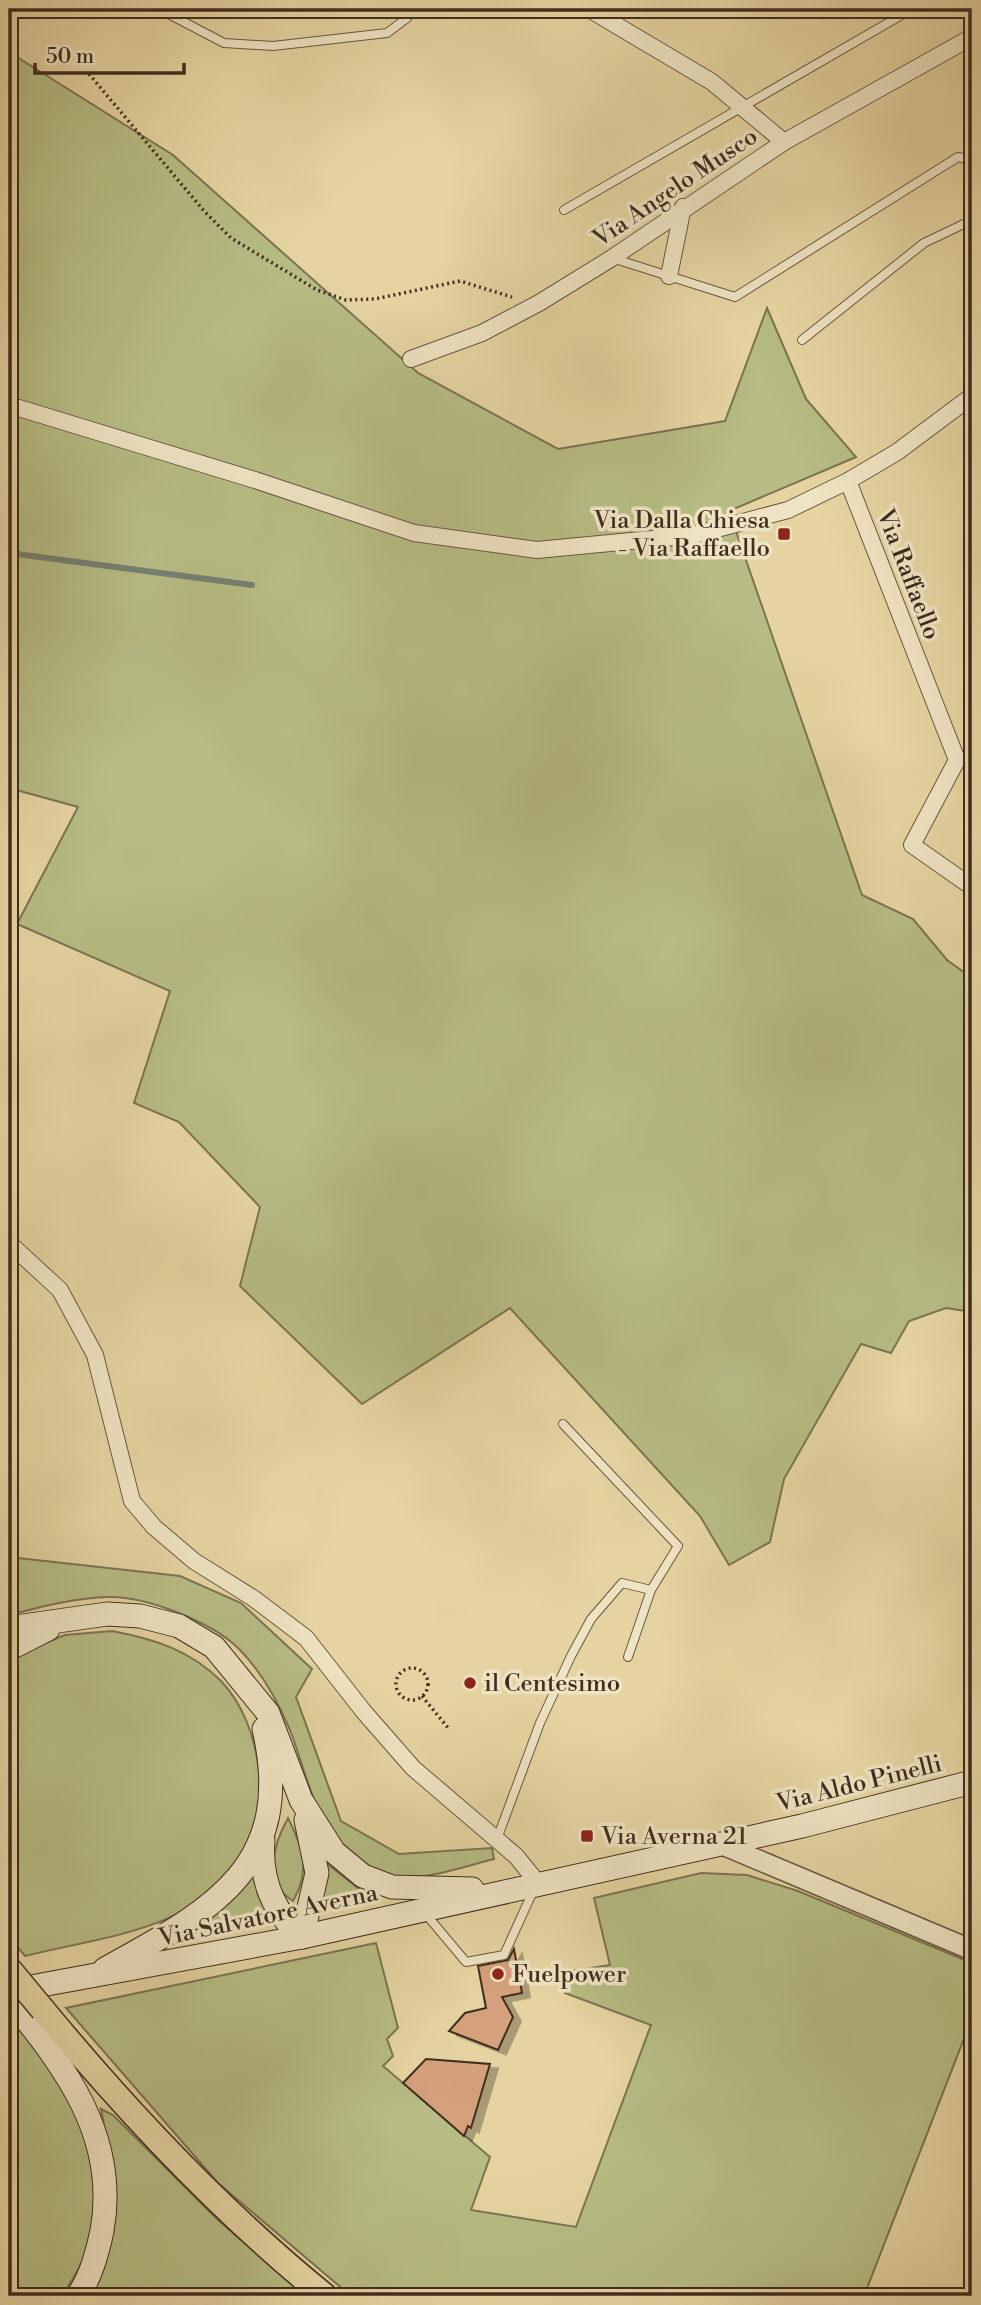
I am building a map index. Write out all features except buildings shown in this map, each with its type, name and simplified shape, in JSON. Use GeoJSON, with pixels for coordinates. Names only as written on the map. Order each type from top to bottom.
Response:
{"type":"FeatureCollection","features":[{"type":"Feature","properties":{"kind":"main road"},"geometry":{"type":"LineString","coordinates":[[9,1628],[73,1618],[129,1616],[179,1626],[214,1647],[268,1713],[301,1800],[314,1848],[317,1873],[302,1937]]}},
{"type":"Feature","properties":{"kind":"main road"},"geometry":{"type":"LineString","coordinates":[[9,1649],[73,1618]]}},
{"type":"Feature","properties":{"kind":"main road"},"geometry":{"type":"LineString","coordinates":[[90,1977],[206,1909],[236,1881],[257,1850],[271,1805],[268,1746],[257,1699]]}},
{"type":"Feature","properties":{"kind":"main road","name":"Via Aldo Pinelli"},"geometry":{"type":"LineString","coordinates":[[718,1843],[802,1826],[972,1782]]}},
{"type":"Feature","properties":{"kind":"main road"},"geometry":{"type":"LineString","coordinates":[[301,1800],[334,1852],[363,1876],[391,1887],[505,1890]]}},
{"type":"Feature","properties":{"kind":"main road"},"geometry":{"type":"LineString","coordinates":[[265,1826],[262,1859],[269,1894],[278,1911],[302,1937]]}},
{"type":"Feature","properties":{"kind":"main road","name":"Via Salvatore Averna"},"geometry":{"type":"LineString","coordinates":[[10,1988],[90,1977],[302,1937],[718,1843]]}},
{"type":"Feature","properties":{"kind":"main road"},"geometry":{"type":"LineString","coordinates":[[10,1988],[213,2197],[280,2260],[325,2296]]}},
{"type":"Feature","properties":{"kind":"main road"},"geometry":{"type":"LineString","coordinates":[[34,2014],[84,2105],[103,2157],[105,2211],[98,2252],[78,2296]]}},
{"type":"Feature","properties":{"kind":"street"},"geometry":{"type":"LineString","coordinates":[[589,9],[712,82],[784,142]]}},
{"type":"Feature","properties":{"kind":"street","name":"Via Angelo Musco"},"geometry":{"type":"LineString","coordinates":[[411,359],[482,332],[539,303],[612,258],[683,207],[784,142],[966,40],[972,30]]}},
{"type":"Feature","properties":{"kind":"street"},"geometry":{"type":"LineString","coordinates":[[669,276],[683,207]]}},
{"type":"Feature","properties":{"kind":"street"},"geometry":{"type":"LineString","coordinates":[[9,405],[255,480],[414,533],[537,550],[694,535],[788,510],[848,481],[897,452],[972,396]]}},
{"type":"Feature","properties":{"kind":"street","name":"Via Raffaello"},"geometry":{"type":"LineString","coordinates":[[848,481],[957,760],[912,845],[972,887]]}},
{"type":"Feature","properties":{"kind":"street"},"geometry":{"type":"LineString","coordinates":[[9,1243],[60,1290],[95,1355],[132,1501],[154,1527],[194,1561],[253,1598],[306,1638],[363,1712],[414,1768],[516,1856],[537,1882]]}},
{"type":"Feature","properties":{"kind":"street"},"geometry":{"type":"LineString","coordinates":[[718,1843],[972,1950]]}},
{"type":"Feature","properties":{"kind":"lane"},"geometry":{"type":"LineString","coordinates":[[159,9],[224,43],[273,46],[387,33],[407,18],[411,9]]}},
{"type":"Feature","properties":{"kind":"lane"},"geometry":{"type":"LineString","coordinates":[[564,210],[739,106],[912,9]]}},
{"type":"Feature","properties":{"kind":"lane"},"geometry":{"type":"LineString","coordinates":[[612,258],[735,297],[958,157],[972,160]]}},
{"type":"Feature","properties":{"kind":"lane"},"geometry":{"type":"LineString","coordinates":[[802,340],[924,243],[972,220]]}},
{"type":"Feature","properties":{"kind":"lane"},"geometry":{"type":"LineString","coordinates":[[563,1424],[678,1546],[651,1590],[628,1657]]}},
{"type":"Feature","properties":{"kind":"lane"},"geometry":{"type":"LineString","coordinates":[[497,1839],[540,1723],[591,1619],[622,1583],[651,1590]]}},
{"type":"Feature","properties":{"kind":"lane"},"geometry":{"type":"LineString","coordinates":[[422,1909],[466,1962],[504,1955],[537,1882]]}},
{"type":"Feature","properties":{"kind":"path"},"geometry":{"type":"LineString","coordinates":[[89,74],[204,211],[231,238],[317,290],[346,300],[375,299],[460,281],[539,303]]}},
{"type":"Feature","properties":{"kind":"path"},"geometry":{"type":"LineString","coordinates":[[413,1668],[423,1673],[428,1688],[422,1696],[410,1700],[398,1692],[396,1685],[402,1671],[413,1668]]}},
{"type":"Feature","properties":{"kind":"path"},"geometry":{"type":"LineString","coordinates":[[422,1696],[449,1730]]}},
{"type":"Feature","properties":{"kind":"green space"},"geometry":{"type":"Polygon","coordinates":[[[9,52],[173,155],[418,373],[558,449],[725,421],[767,308],[806,399],[856,457],[729,511],[862,895],[913,919],[947,960],[972,978],[972,1312],[946,1308],[909,1321],[891,1353],[861,1344],[784,1479],[770,1542],[729,1565],[700,1516],[510,1308],[362,1404],[240,1286],[260,1207],[179,1122],[134,1103],[170,991],[17,924],[78,807],[9,788],[9,52]]]}},
{"type":"Feature","properties":{"kind":"green space"},"geometry":{"type":"Polygon","coordinates":[[[9,1557],[180,1576],[241,1603],[312,1669],[296,1697],[341,1821],[399,1854],[492,1848],[494,1859],[415,1877],[384,1875],[369,1869],[351,1857],[326,1826],[280,1709],[262,1677],[239,1649],[212,1629],[178,1612],[123,1598],[83,1599],[9,1615],[9,1557]]]}},
{"type":"Feature","properties":{"kind":"green space"},"geometry":{"type":"Polygon","coordinates":[[[112,1631],[171,1647],[197,1661],[221,1681],[247,1721],[254,1746],[259,1771],[256,1822],[248,1845],[235,1865],[188,1908],[130,1932],[25,1956],[9,1937],[9,1658],[65,1635],[112,1631]]]}},
{"type":"Feature","properties":{"kind":"green space"},"geometry":{"type":"Polygon","coordinates":[[[288,1818],[298,1839],[303,1859],[302,1879],[293,1901],[283,1893],[274,1873],[275,1850],[288,1818]]]}},
{"type":"Feature","properties":{"kind":"green space"},"geometry":{"type":"Polygon","coordinates":[[[325,1862],[364,1893],[322,1902],[325,1862]]]}},
{"type":"Feature","properties":{"kind":"green space"},"geometry":{"type":"Polygon","coordinates":[[[701,1873],[747,1875],[798,1891],[972,1963],[972,2018],[864,2296],[351,2296],[218,2183],[66,2008],[376,1943],[398,2028],[387,2039],[393,2056],[383,2066],[490,2157],[471,2210],[576,2227],[651,2025],[565,1993],[565,1972],[610,1965],[594,1898],[701,1873]]]}},
{"type":"Feature","properties":{"kind":"green space"},"geometry":{"type":"Polygon","coordinates":[[[255,1874],[258,1895],[267,1913],[198,1929],[255,1874]]]}},
{"type":"Feature","properties":{"kind":"green space"},"geometry":{"type":"Polygon","coordinates":[[[13,2016],[67,2094],[81,2123],[92,2161],[95,2202],[90,2241],[82,2264],[62,2296],[9,2296],[9,2017],[13,2016]]]}},
{"type":"Feature","properties":{"kind":"green space"},"geometry":{"type":"Polygon","coordinates":[[[101,2109],[113,2115],[218,2220],[306,2296],[84,2296],[109,2153],[101,2109]]]}},
{"type":"Feature","properties":{"kind":"waterway"},"geometry":{"type":"LineString","coordinates":[[9,553],[252,585]]}},
{"type":"Feature","properties":{"kind":"place","name":"Via Dalla Chiesa - Via Raffaello"},"geometry":{"type":"Point","coordinates":[784,534]}},
{"type":"Feature","properties":{"kind":"place","name":"il Centesimo"},"geometry":{"type":"Point","coordinates":[470,1683]}},
{"type":"Feature","properties":{"kind":"place","name":"Via Averna 21"},"geometry":{"type":"Point","coordinates":[587,1836]}},
{"type":"Feature","properties":{"kind":"place","name":"Fuelpower"},"geometry":{"type":"Point","coordinates":[498,1974]}}]}
